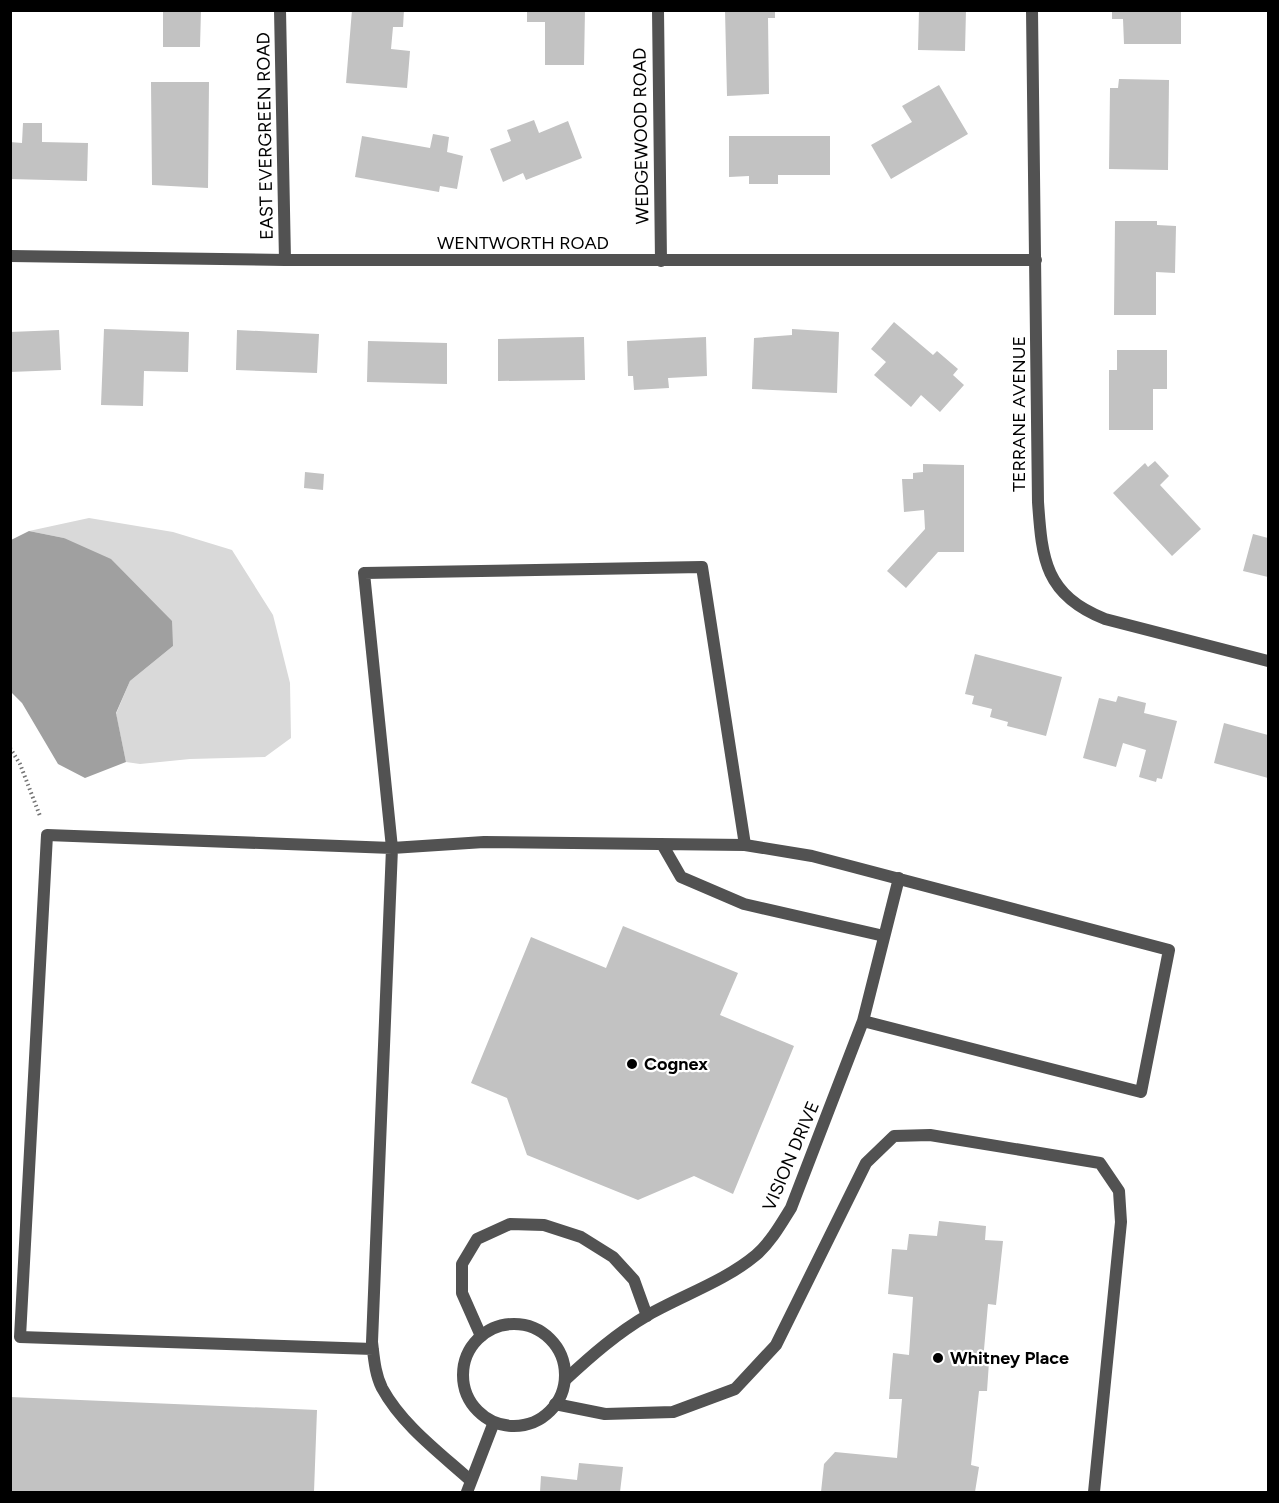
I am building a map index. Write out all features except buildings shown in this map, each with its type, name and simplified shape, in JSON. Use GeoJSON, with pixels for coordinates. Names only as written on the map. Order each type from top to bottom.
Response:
{"type":"FeatureCollection","features":[{"type":"Feature","properties":{"kind":"street","name":"EAST EVERGREEN ROAD"},"geometry":{"type":"LineString","coordinates":[[280,10],[285,260]]}},
{"type":"Feature","properties":{"kind":"street","name":"WEDGEWOOD ROAD"},"geometry":{"type":"LineString","coordinates":[[658,10],[661,261]]}},
{"type":"Feature","properties":{"kind":"street","name":"TERRANE AVENUE"},"geometry":{"type":"LineString","coordinates":[[1032,10],[1038,502],[1040,534],[1052,578],[1065,596],[1083,610],[1105,619],[1269,661]]}},
{"type":"Feature","properties":{"kind":"street","name":"WENTWORTH ROAD"},"geometry":{"type":"LineString","coordinates":[[10,256],[285,260],[1036,260]]}},
{"type":"Feature","properties":{"kind":"street"},"geometry":{"type":"LineString","coordinates":[[565,1380],[564,1362],[557,1347],[545,1334],[530,1326],[513,1324],[496,1327],[481,1336],[467,1357],[463,1382],[469,1399],[479,1412],[494,1422],[468,1486],[398,1409],[382,1388],[375,1368],[373,1349],[392,848],[364,573],[702,567],[745,845]]}},
{"type":"Feature","properties":{"kind":"street"},"geometry":{"type":"LineString","coordinates":[[373,1349],[20,1337],[47,835],[392,848],[484,842],[745,845],[812,856],[1169,950],[1141,1092],[863,1021]]}},
{"type":"Feature","properties":{"kind":"street"},"geometry":{"type":"LineString","coordinates":[[662,844],[681,877],[712,891],[744,904],[884,936]]}},
{"type":"Feature","properties":{"kind":"street","name":"VISION DRIVE"},"geometry":{"type":"LineString","coordinates":[[494,1422],[509,1426],[525,1425],[540,1419],[561,1395],[565,1380],[618,1335],[647,1316],[733,1270],[756,1255],[774,1235],[791,1208],[863,1021],[899,878]]}},
{"type":"Feature","properties":{"kind":"street"},"geometry":{"type":"LineString","coordinates":[[555,1404],[605,1414],[673,1412],[735,1389],[776,1345],[866,1164],[894,1136],[930,1135],[1100,1163],[1119,1191],[1121,1222],[1094,1492]]}},
{"type":"Feature","properties":{"kind":"street"},"geometry":{"type":"LineString","coordinates":[[481,1336],[462,1293],[462,1264],[477,1239],[510,1224],[544,1225],[581,1237],[613,1257],[634,1280],[647,1316]]}},
{"type":"Feature","properties":{"kind":"path"},"geometry":{"type":"LineString","coordinates":[[10,748],[20,764],[47,835]]}},
{"type":"Feature","properties":{"kind":"shaded area"},"geometry":{"type":"Polygon","coordinates":[[[89,518],[173,532],[232,550],[273,615],[290,683],[291,738],[265,757],[190,759],[140,764],[126,762],[116,714],[130,681],[173,646],[64,538],[29,531],[89,518]]]}},
{"type":"Feature","properties":{"kind":"shaded area"},"geometry":{"type":"Polygon","coordinates":[[[29,531],[64,538],[111,559],[172,621],[173,646],[130,681],[116,713],[126,762],[85,778],[58,764],[22,703],[11,692],[11,540],[29,531]]]}},
{"type":"Feature","properties":{"kind":"place","name":"Cognex"},"geometry":{"type":"Point","coordinates":[632,1064]}},
{"type":"Feature","properties":{"kind":"place","name":"Whitney Place"},"geometry":{"type":"Point","coordinates":[938,1358]}}]}
